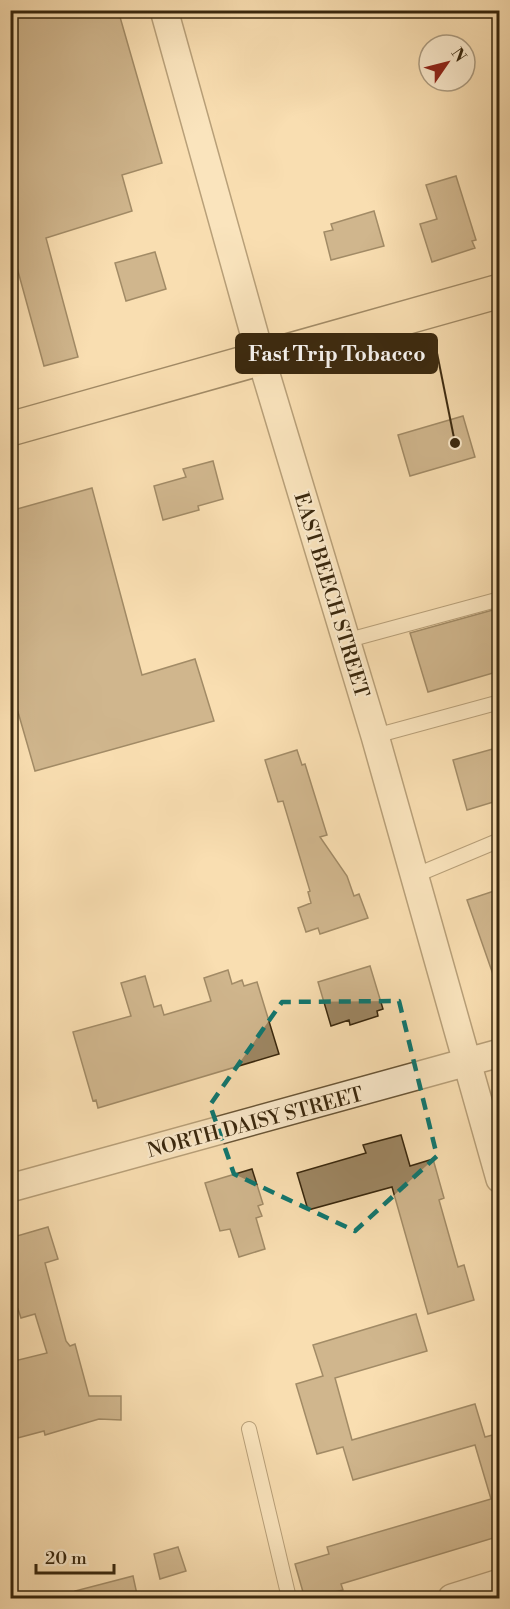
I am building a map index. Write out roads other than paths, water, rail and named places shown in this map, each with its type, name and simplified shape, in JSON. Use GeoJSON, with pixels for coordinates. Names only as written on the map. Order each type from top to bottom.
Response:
{"type":"FeatureCollection","features":[{"type":"Feature","properties":{"kind":"main road"},"geometry":{"type":"LineString","coordinates":[[10,429],[500,291]]}},
{"type":"Feature","properties":{"kind":"street","name":"EAST BEECH STREET"},"geometry":{"type":"LineString","coordinates":[[164,10],[261,358],[375,736],[500,1179]]}},
{"type":"Feature","properties":{"kind":"street","name":"NORTH DAISY STREET"},"geometry":{"type":"LineString","coordinates":[[10,1188],[467,1064],[500,1053]]}},
{"type":"Feature","properties":{"kind":"street"},"geometry":{"type":"LineString","coordinates":[[452,1599],[500,1583]]}},
{"type":"Feature","properties":{"kind":"lane"},"geometry":{"type":"LineString","coordinates":[[345,641],[500,599]]}},
{"type":"Feature","properties":{"kind":"lane"},"geometry":{"type":"LineString","coordinates":[[375,736],[500,702]]}},
{"type":"Feature","properties":{"kind":"lane"},"geometry":{"type":"LineString","coordinates":[[414,876],[500,840]]}},
{"type":"Feature","properties":{"kind":"lane"},"geometry":{"type":"LineString","coordinates":[[249,1429],[289,1599]]}},
{"type":"Feature","properties":{"kind":"place","name":"Fast Trip Tobacco"},"geometry":{"type":"Point","coordinates":[455,443]}}]}
